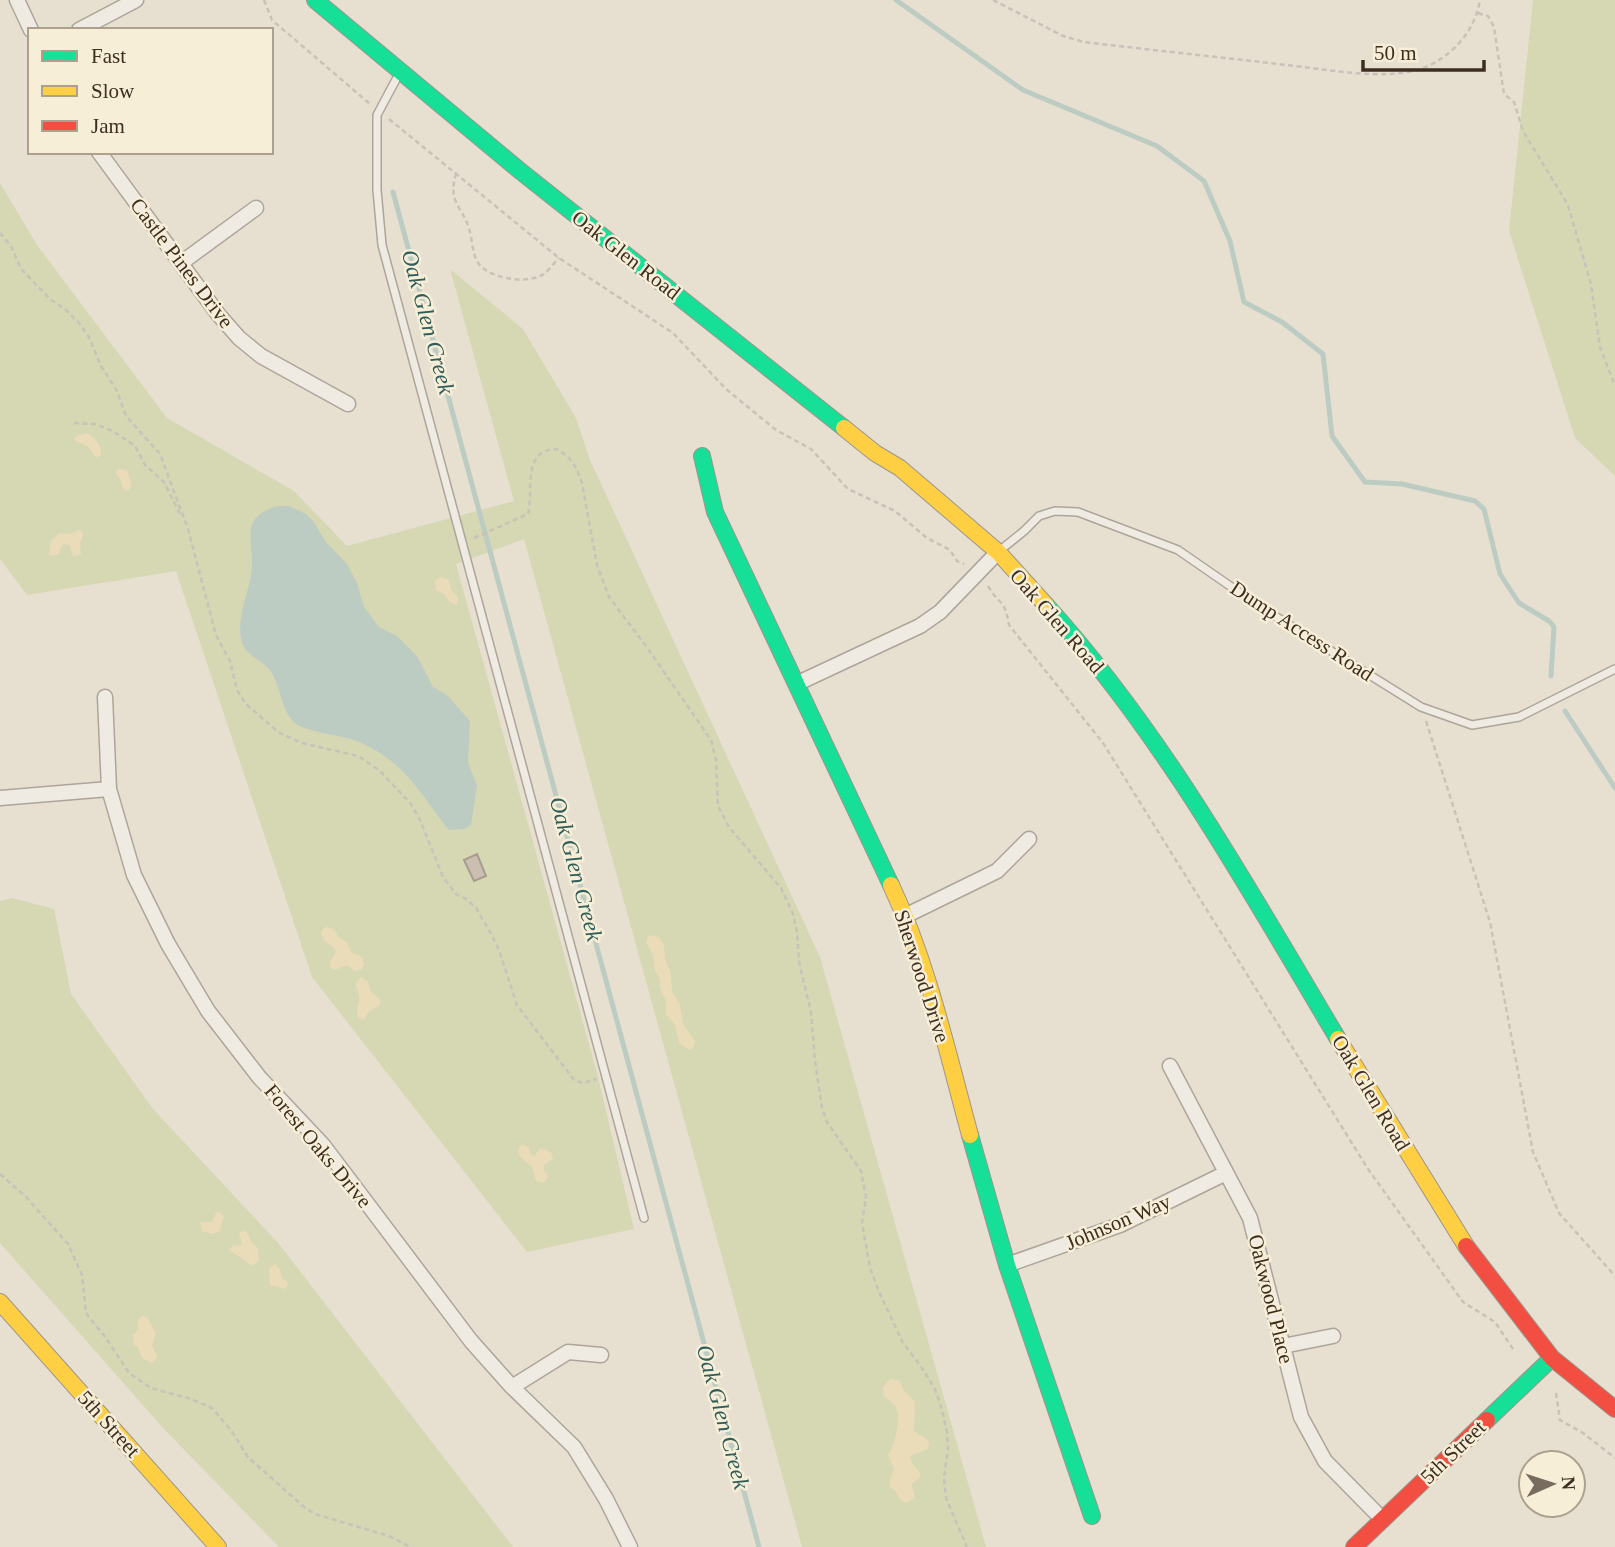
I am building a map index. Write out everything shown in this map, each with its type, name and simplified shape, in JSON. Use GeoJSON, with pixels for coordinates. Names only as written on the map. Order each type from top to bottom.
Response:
{"type":"FeatureCollection","features":[{"type":"Feature","properties":{"kind":"main road","name":"Oak Glen Road"},"geometry":{"type":"LineString","coordinates":[[315,0],[541,187],[875,453],[900,468],[998,552],[1074,636],[1148,732],[1235,866],[1374,1100],[1465,1244],[1552,1358],[1615,1409]]}},
{"type":"Feature","properties":{"kind":"main road","name":"Sherwood Drive"},"geometry":{"type":"LineString","coordinates":[[702,456],[715,512],[905,916],[925,974],[1007,1265],[1092,1516]]}},
{"type":"Feature","properties":{"kind":"main road","name":"5th Street"},"geometry":{"type":"LineString","coordinates":[[0,1301],[218,1547]]}},
{"type":"Feature","properties":{"kind":"main road","name":"5th Street"},"geometry":{"type":"LineString","coordinates":[[1354,1547],[1552,1358]]}},
{"type":"Feature","properties":{"kind":"street"},"geometry":{"type":"LineString","coordinates":[[17,0],[30,28]]}},
{"type":"Feature","properties":{"kind":"street"},"geometry":{"type":"LineString","coordinates":[[83,28],[136,0]]}},
{"type":"Feature","properties":{"kind":"street","name":"Castle Pines Drive"},"geometry":{"type":"LineString","coordinates":[[100,154],[218,314],[239,338],[261,356],[348,404]]}},
{"type":"Feature","properties":{"kind":"street"},"geometry":{"type":"LineString","coordinates":[[181,262],[256,208]]}},
{"type":"Feature","properties":{"kind":"street"},"geometry":{"type":"LineString","coordinates":[[796,684],[920,626],[940,611],[998,552]]}},
{"type":"Feature","properties":{"kind":"street","name":"Forest Oaks Drive"},"geometry":{"type":"LineString","coordinates":[[105,697],[109,789],[134,876],[167,944],[208,1011],[259,1077],[323,1145],[471,1340],[512,1387],[574,1447],[606,1499],[630,1547]]}},
{"type":"Feature","properties":{"kind":"street"},"geometry":{"type":"LineString","coordinates":[[0,798],[109,789]]}},
{"type":"Feature","properties":{"kind":"street"},"geometry":{"type":"LineString","coordinates":[[905,916],[997,871],[1030,839]]}},
{"type":"Feature","properties":{"kind":"street","name":"Oakwood Place"},"geometry":{"type":"LineString","coordinates":[[1170,1066],[1250,1218],[1301,1418],[1325,1461],[1383,1520]]}},
{"type":"Feature","properties":{"kind":"street","name":"Johnson Way"},"geometry":{"type":"LineString","coordinates":[[1007,1265],[1120,1225],[1226,1173]]}},
{"type":"Feature","properties":{"kind":"street"},"geometry":{"type":"LineString","coordinates":[[1283,1346],[1333,1336]]}},
{"type":"Feature","properties":{"kind":"street"},"geometry":{"type":"LineString","coordinates":[[512,1387],[568,1352],[601,1354]]}},
{"type":"Feature","properties":{"kind":"lane"},"geometry":{"type":"LineString","coordinates":[[401,71],[377,115],[376,190],[382,245],[644,1218]]}},
{"type":"Feature","properties":{"kind":"lane","name":"Dump Access Road"},"geometry":{"type":"LineString","coordinates":[[998,552],[1039,516],[1055,511],[1078,512],[1178,550],[1259,606],[1421,707],[1472,725],[1519,717],[1615,669]]}},
{"type":"Feature","properties":{"kind":"path"},"geometry":{"type":"LineString","coordinates":[[264,0],[272,20],[379,111],[559,258],[673,333],[726,389],[776,430],[811,449],[848,489],[895,511],[927,538],[950,550],[957,561],[980,571],[993,595],[1007,607],[1009,625],[1102,743],[1368,1169],[1463,1303],[1495,1322],[1513,1349]]}},
{"type":"Feature","properties":{"kind":"path"},"geometry":{"type":"LineString","coordinates":[[993,0],[1063,36],[1084,42],[1388,74],[1419,69],[1445,57],[1466,36],[1478,13],[1480,0]]}},
{"type":"Feature","properties":{"kind":"path"},"geometry":{"type":"LineString","coordinates":[[1478,13],[1488,16],[1493,27],[1504,94],[1514,102],[1524,131],[1568,205],[1591,284],[1600,346],[1615,386]]}},
{"type":"Feature","properties":{"kind":"path"},"geometry":{"type":"LineString","coordinates":[[456,173],[452,189],[457,208],[468,225],[476,261],[490,273],[531,279],[544,274],[559,258]]}},
{"type":"Feature","properties":{"kind":"path"},"geometry":{"type":"LineString","coordinates":[[0,233],[11,246],[21,269],[51,300],[65,309],[89,337],[101,366],[117,391],[126,416],[160,454],[188,529],[216,635],[230,661],[237,690],[246,704],[278,732],[302,743],[358,755],[379,770],[411,804],[443,877],[482,919],[499,950],[517,1004],[574,1080],[583,1083],[606,1076]]}},
{"type":"Feature","properties":{"kind":"path"},"geometry":{"type":"LineString","coordinates":[[74,423],[95,424],[113,431],[135,446],[145,466],[164,482],[188,529]]}},
{"type":"Feature","properties":{"kind":"path"},"geometry":{"type":"LineString","coordinates":[[461,544],[528,514],[531,476],[537,457],[547,450],[556,449],[573,463],[582,483],[597,565],[609,597],[711,740],[716,760],[718,806],[729,827],[788,901],[797,932],[799,962],[811,1012],[821,1108],[827,1122],[861,1171],[866,1197],[862,1223],[870,1268],[880,1294],[903,1343],[935,1389],[942,1410],[948,1448],[944,1478],[946,1498],[967,1547]]}},
{"type":"Feature","properties":{"kind":"path"},"geometry":{"type":"LineString","coordinates":[[1421,707],[1490,922],[1533,1152],[1559,1213],[1615,1276]]}},
{"type":"Feature","properties":{"kind":"path"},"geometry":{"type":"LineString","coordinates":[[0,1174],[26,1197],[68,1244],[82,1275],[86,1313],[129,1373],[151,1388],[212,1408],[248,1457],[303,1507],[316,1514],[389,1536],[410,1547]]}},
{"type":"Feature","properties":{"kind":"path"},"geometry":{"type":"LineString","coordinates":[[1556,1393],[1560,1420],[1583,1433],[1615,1458]]}},
{"type":"Feature","properties":{"kind":"green space"},"geometry":{"type":"Polygon","coordinates":[[[1533,0],[1615,0],[1615,476],[1575,438],[1509,231],[1533,0]]]}},
{"type":"Feature","properties":{"kind":"green space"},"geometry":{"type":"Polygon","coordinates":[[[0,183],[37,245],[167,418],[294,491],[347,546],[514,501],[450,269],[523,329],[576,418],[590,460],[820,957],[986,1547],[802,1547],[524,539],[456,564],[597,1073],[634,1229],[527,1252],[312,977],[176,571],[27,595],[0,559],[0,183]]]}},
{"type":"Feature","properties":{"kind":"green space"},"geometry":{"type":"Polygon","coordinates":[[[12,898],[54,909],[71,994],[153,1109],[279,1244],[513,1547],[279,1547],[164,1429],[0,1243],[0,901],[12,898]]]}},
{"type":"Feature","properties":{"kind":"sand"},"geometry":{"type":"Polygon","coordinates":[[[87,433],[99,445],[101,455],[98,457],[94,456],[89,447],[74,440],[76,436],[87,433]]]}},
{"type":"Feature","properties":{"kind":"sand"},"geometry":{"type":"Polygon","coordinates":[[[120,469],[127,470],[132,486],[127,491],[123,489],[116,474],[120,469]]]}},
{"type":"Feature","properties":{"kind":"sand"},"geometry":{"type":"Polygon","coordinates":[[[78,530],[83,535],[80,543],[81,554],[73,556],[70,546],[66,544],[62,545],[58,555],[49,555],[51,541],[60,533],[70,534],[78,530]]]}},
{"type":"Feature","properties":{"kind":"sand"},"geometry":{"type":"Polygon","coordinates":[[[441,577],[449,580],[451,589],[458,597],[457,605],[436,590],[435,581],[441,577]]]}},
{"type":"Feature","properties":{"kind":"sand"},"geometry":{"type":"Polygon","coordinates":[[[325,927],[334,929],[338,937],[346,941],[351,952],[362,957],[364,965],[361,970],[355,971],[347,965],[335,970],[331,968],[330,962],[336,952],[324,941],[321,932],[325,927]]]}},
{"type":"Feature","properties":{"kind":"sand"},"geometry":{"type":"Polygon","coordinates":[[[650,935],[659,937],[664,945],[672,991],[680,1004],[683,1024],[695,1041],[694,1047],[689,1050],[679,1043],[675,1025],[666,1014],[666,1001],[655,971],[653,955],[647,944],[650,935]]]}},
{"type":"Feature","properties":{"kind":"sand"},"geometry":{"type":"Polygon","coordinates":[[[361,977],[368,982],[371,992],[381,1000],[379,1006],[369,1011],[364,1020],[358,1018],[359,996],[355,984],[361,977]]]}},
{"type":"Feature","properties":{"kind":"sand"},"geometry":{"type":"Polygon","coordinates":[[[522,1144],[529,1147],[530,1154],[534,1156],[541,1148],[551,1152],[553,1159],[544,1165],[548,1176],[544,1183],[536,1181],[532,1167],[520,1157],[518,1150],[522,1144]]]}},
{"type":"Feature","properties":{"kind":"sand"},"geometry":{"type":"Polygon","coordinates":[[[220,1212],[224,1216],[220,1231],[213,1234],[202,1231],[200,1222],[212,1222],[216,1213],[220,1212]]]}},
{"type":"Feature","properties":{"kind":"sand"},"geometry":{"type":"Polygon","coordinates":[[[247,1232],[252,1243],[258,1248],[259,1260],[253,1266],[229,1250],[233,1245],[242,1244],[239,1233],[247,1232]]]}},
{"type":"Feature","properties":{"kind":"sand"},"geometry":{"type":"Polygon","coordinates":[[[275,1264],[282,1279],[287,1281],[285,1289],[270,1285],[269,1269],[275,1264]]]}},
{"type":"Feature","properties":{"kind":"sand"},"geometry":{"type":"Polygon","coordinates":[[[142,1316],[147,1317],[156,1333],[152,1346],[158,1357],[152,1363],[142,1358],[138,1347],[134,1345],[133,1335],[138,1330],[138,1320],[142,1316]]]}},
{"type":"Feature","properties":{"kind":"sand"},"geometry":{"type":"Polygon","coordinates":[[[890,1379],[899,1380],[904,1391],[915,1402],[914,1431],[928,1440],[929,1444],[928,1449],[910,1456],[920,1472],[920,1478],[912,1485],[914,1498],[907,1503],[890,1487],[894,1469],[888,1455],[895,1438],[898,1417],[895,1406],[883,1395],[883,1387],[890,1379]]]}},
{"type":"Feature","properties":{"kind":"shaded area"},"geometry":{"type":"Polygon","coordinates":[[[277,506],[289,506],[306,514],[314,522],[325,541],[347,564],[357,583],[364,607],[379,627],[397,636],[417,656],[433,687],[447,695],[470,721],[468,763],[477,785],[471,825],[464,829],[449,830],[405,773],[376,750],[354,740],[313,731],[294,722],[289,717],[269,669],[245,649],[240,629],[252,571],[251,527],[259,515],[277,506]]]}},
{"type":"Feature","properties":{"kind":"building"},"geometry":{"type":"Polygon","coordinates":[[[477,854],[486,876],[474,881],[464,860],[477,854]]]}},
{"type":"Feature","properties":{"kind":"waterway"},"geometry":{"type":"LineString","coordinates":[[896,0],[1023,90],[1157,146],[1204,181],[1230,241],[1244,302],[1282,322],[1323,354],[1332,436],[1365,482],[1402,484],[1475,501],[1484,509],[1500,574],[1519,603],[1549,621],[1554,627],[1551,676]]}},
{"type":"Feature","properties":{"kind":"waterway","name":"Oak Glen Creek"},"geometry":{"type":"LineString","coordinates":[[393,192],[759,1547]]}},
{"type":"Feature","properties":{"kind":"waterway"},"geometry":{"type":"LineString","coordinates":[[1565,711],[1615,788]]}},
{"type":"Feature","properties":{"kind":"traffic: fast"},"geometry":{"type":"LineString","coordinates":[[315,0],[519,170],[844,428]]}},
{"type":"Feature","properties":{"kind":"traffic: fast"},"geometry":{"type":"LineString","coordinates":[[702,456],[715,512],[891,885]]}},
{"type":"Feature","properties":{"kind":"traffic: fast"},"geometry":{"type":"LineString","coordinates":[[1046,605],[1089,655],[1167,760],[1238,870],[1338,1039]]}},
{"type":"Feature","properties":{"kind":"traffic: fast"},"geometry":{"type":"LineString","coordinates":[[970,1135],[1007,1265],[1092,1516]]}},
{"type":"Feature","properties":{"kind":"traffic: fast"},"geometry":{"type":"LineString","coordinates":[[1487,1420],[1552,1358]]}},
{"type":"Feature","properties":{"kind":"traffic: slow"},"geometry":{"type":"LineString","coordinates":[[844,428],[875,453],[900,468],[998,552],[1046,605]]}},
{"type":"Feature","properties":{"kind":"traffic: slow"},"geometry":{"type":"LineString","coordinates":[[891,885],[926,977],[970,1135]]}},
{"type":"Feature","properties":{"kind":"traffic: slow"},"geometry":{"type":"LineString","coordinates":[[1338,1039],[1466,1246]]}},
{"type":"Feature","properties":{"kind":"traffic: slow"},"geometry":{"type":"LineString","coordinates":[[0,1302],[218,1547]]}},
{"type":"Feature","properties":{"kind":"traffic: jam"},"geometry":{"type":"LineString","coordinates":[[1466,1246],[1552,1358],[1615,1409]]}},
{"type":"Feature","properties":{"kind":"traffic: jam"},"geometry":{"type":"LineString","coordinates":[[1354,1547],[1487,1420]]}}]}
